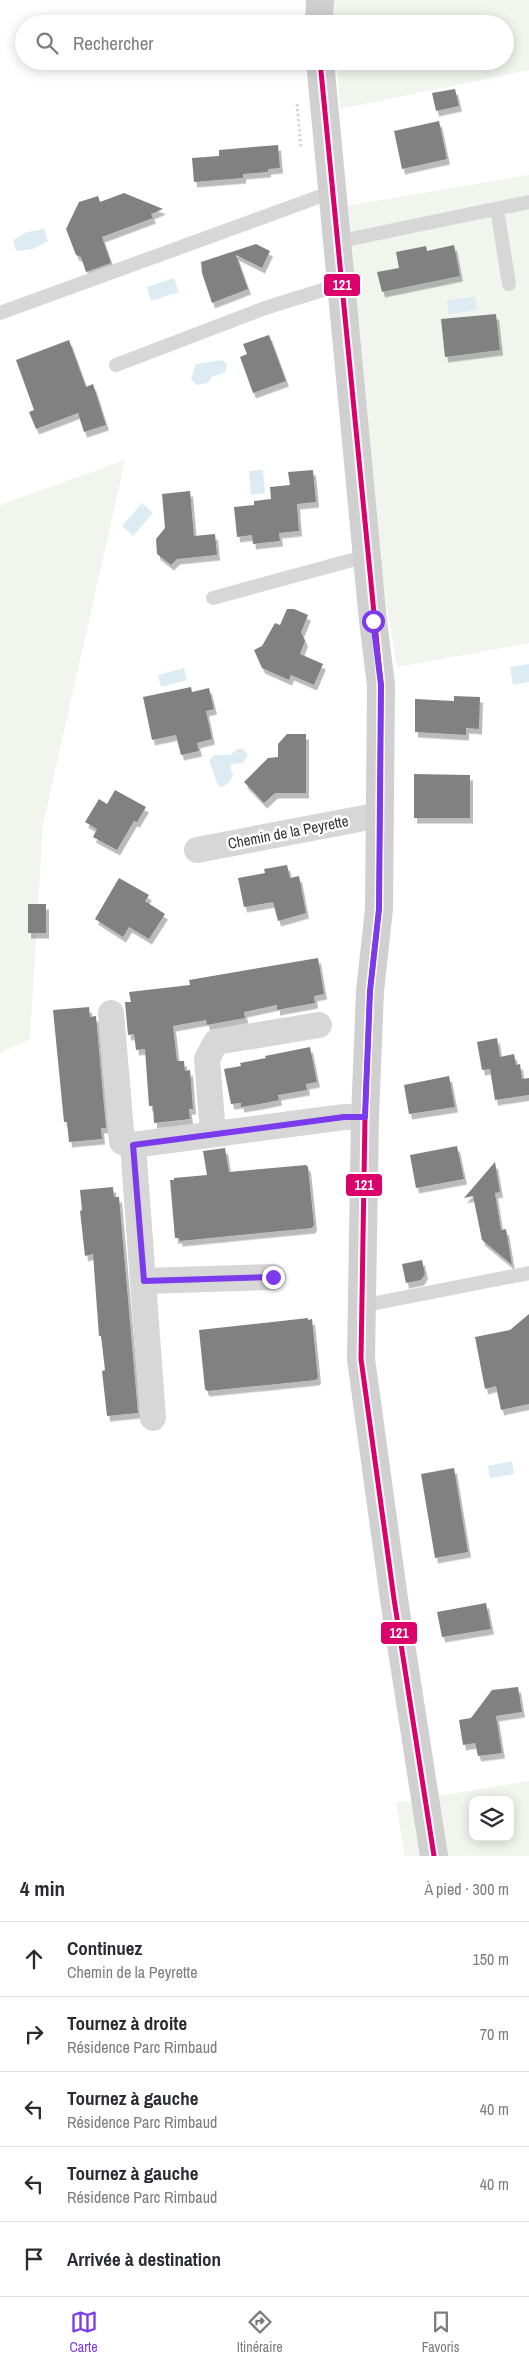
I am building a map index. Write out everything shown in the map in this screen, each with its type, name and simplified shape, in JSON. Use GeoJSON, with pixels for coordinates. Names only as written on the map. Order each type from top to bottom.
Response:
{"type":"FeatureCollection","features":[{"type":"Feature","properties":{"kind":"street"},"geometry":{"type":"LineString","coordinates":[[319,15],[320,0]]}},
{"type":"Feature","properties":{"kind":"street"},"geometry":{"type":"LineString","coordinates":[[321,70],[336,242],[342,284],[381,685],[379,909],[370,991],[365,1117],[361,1306],[362,1359],[394,1599],[434,1856]]}},
{"type":"Feature","properties":{"kind":"street","name":"Chemin de la Peyrette"},"geometry":{"type":"LineString","coordinates":[[197,850],[380,815]]}},
{"type":"Feature","properties":{"kind":"street"},"geometry":{"type":"LineString","coordinates":[[111,1013],[122,1142],[133,1145],[212,1133],[344,1117],[365,1117]]}},
{"type":"Feature","properties":{"kind":"street"},"geometry":{"type":"LineString","coordinates":[[212,1133],[207,1059],[216,1042],[319,1026]]}},
{"type":"Feature","properties":{"kind":"street"},"geometry":{"type":"LineString","coordinates":[[133,1145],[153,1418]]}},
{"type":"Feature","properties":{"kind":"street"},"geometry":{"type":"LineString","coordinates":[[144,1281],[273,1277]]}},
{"type":"Feature","properties":{"kind":"lane"},"geometry":{"type":"LineString","coordinates":[[0,313],[332,192]]}},
{"type":"Feature","properties":{"kind":"lane"},"geometry":{"type":"LineString","coordinates":[[336,242],[529,202]]}},
{"type":"Feature","properties":{"kind":"lane"},"geometry":{"type":"LineString","coordinates":[[497,208],[509,284]]}},
{"type":"Feature","properties":{"kind":"lane"},"geometry":{"type":"LineString","coordinates":[[116,365],[265,308],[342,284]]}},
{"type":"Feature","properties":{"kind":"lane"},"geometry":{"type":"LineString","coordinates":[[213,598],[367,556]]}},
{"type":"Feature","properties":{"kind":"lane"},"geometry":{"type":"LineString","coordinates":[[361,1306],[529,1272]]}},
{"type":"Feature","properties":{"kind":"shaded area"},"geometry":{"type":"Polygon","coordinates":[[[334,0],[529,0],[529,70],[340,109],[338,70],[514,70],[514,15],[335,15],[334,0]]]}},
{"type":"Feature","properties":{"kind":"shaded area"},"geometry":{"type":"Polygon","coordinates":[[[529,175],[529,643],[397,667],[381,570],[348,206],[529,175]]]}},
{"type":"Feature","properties":{"kind":"shaded area"},"geometry":{"type":"Polygon","coordinates":[[[44,229],[48,241],[33,249],[16,251],[13,240],[27,232],[44,229]]]}},
{"type":"Feature","properties":{"kind":"shaded area"},"geometry":{"type":"Polygon","coordinates":[[[174,278],[179,292],[151,301],[147,287],[174,278]]]}},
{"type":"Feature","properties":{"kind":"shaded area"},"geometry":{"type":"Polygon","coordinates":[[[475,297],[477,310],[448,314],[447,300],[475,297]]]}},
{"type":"Feature","properties":{"kind":"shaded area"},"geometry":{"type":"Polygon","coordinates":[[[223,360],[227,365],[225,372],[212,377],[208,383],[197,385],[191,379],[196,364],[223,360]]]}},
{"type":"Feature","properties":{"kind":"shaded area"},"geometry":{"type":"Polygon","coordinates":[[[125,460],[43,825],[30,1039],[0,1053],[0,505],[125,460]]]}},
{"type":"Feature","properties":{"kind":"shaded area"},"geometry":{"type":"Polygon","coordinates":[[[263,470],[265,493],[251,495],[249,471],[263,470]]]}},
{"type":"Feature","properties":{"kind":"shaded area"},"geometry":{"type":"Polygon","coordinates":[[[142,503],[153,513],[133,536],[122,526],[142,503]]]}},
{"type":"Feature","properties":{"kind":"shaded area"},"geometry":{"type":"Polygon","coordinates":[[[529,664],[529,682],[513,685],[510,667],[529,664]]]}},
{"type":"Feature","properties":{"kind":"shaded area"},"geometry":{"type":"Polygon","coordinates":[[[184,668],[187,680],[161,687],[158,675],[184,668]]]}},
{"type":"Feature","properties":{"kind":"shaded area"},"geometry":{"type":"Polygon","coordinates":[[[237,749],[243,749],[248,754],[243,763],[232,764],[230,768],[233,775],[231,779],[227,784],[220,787],[210,764],[210,759],[215,755],[230,755],[237,749]]]}},
{"type":"Feature","properties":{"kind":"shaded area"},"geometry":{"type":"Polygon","coordinates":[[[512,1461],[514,1474],[490,1478],[488,1466],[512,1461]]]}},
{"type":"Feature","properties":{"kind":"shaded area"},"geometry":{"type":"Polygon","coordinates":[[[529,1781],[529,1856],[405,1856],[396,1803],[529,1781]]]}},
{"type":"Feature","properties":{"kind":"building"},"geometry":{"type":"Polygon","coordinates":[[[455,89],[459,106],[436,111],[432,93],[455,89]]]}},
{"type":"Feature","properties":{"kind":"building"},"geometry":{"type":"Polygon","coordinates":[[[439,121],[447,159],[402,169],[394,131],[439,121]]]}},
{"type":"Feature","properties":{"kind":"building"},"geometry":{"type":"Polygon","coordinates":[[[278,145],[280,168],[268,169],[268,172],[243,174],[243,178],[194,182],[192,158],[219,156],[219,150],[278,145]]]}},
{"type":"Feature","properties":{"kind":"building"},"geometry":{"type":"Polygon","coordinates":[[[124,193],[163,209],[151,214],[153,218],[102,237],[111,263],[86,272],[81,257],[76,255],[66,229],[79,202],[98,196],[100,202],[124,193]]]}},
{"type":"Feature","properties":{"kind":"building"},"geometry":{"type":"Polygon","coordinates":[[[256,244],[270,251],[262,268],[236,255],[248,289],[212,303],[202,273],[201,262],[256,244]]]}},
{"type":"Feature","properties":{"kind":"building"},"geometry":{"type":"Polygon","coordinates":[[[454,245],[460,276],[382,292],[377,272],[399,268],[396,252],[426,246],[427,251],[454,245]]]}},
{"type":"Feature","properties":{"kind":"building"},"geometry":{"type":"Polygon","coordinates":[[[496,314],[500,350],[445,357],[441,319],[496,314]]]}},
{"type":"Feature","properties":{"kind":"building"},"geometry":{"type":"Polygon","coordinates":[[[269,335],[286,381],[253,393],[240,357],[247,354],[243,344],[269,335]]]}},
{"type":"Feature","properties":{"kind":"building"},"geometry":{"type":"Polygon","coordinates":[[[69,340],[86,387],[93,384],[106,425],[84,432],[78,413],[36,429],[29,412],[34,410],[16,360],[69,340]]]}},
{"type":"Feature","properties":{"kind":"building"},"geometry":{"type":"Polygon","coordinates":[[[313,470],[316,502],[297,504],[299,531],[279,533],[280,541],[253,544],[252,535],[237,537],[234,507],[254,505],[254,501],[271,499],[270,487],[290,485],[288,472],[313,470]]]}},
{"type":"Feature","properties":{"kind":"building"},"geometry":{"type":"Polygon","coordinates":[[[190,491],[194,536],[215,534],[217,555],[177,559],[171,565],[157,554],[156,539],[165,528],[162,494],[190,491]]]}},
{"type":"Feature","properties":{"kind":"building"},"geometry":{"type":"Polygon","coordinates":[[[287,609],[294,609],[308,615],[301,632],[305,641],[300,654],[323,664],[314,685],[291,675],[289,680],[262,668],[254,650],[262,646],[275,623],[280,625],[287,609]]]}},
{"type":"Feature","properties":{"kind":"building"},"geometry":{"type":"Polygon","coordinates":[[[191,687],[192,692],[209,688],[214,709],[206,711],[212,739],[197,743],[199,751],[181,755],[176,735],[152,740],[143,697],[191,687]]]}},
{"type":"Feature","properties":{"kind":"building"},"geometry":{"type":"Polygon","coordinates":[[[454,696],[480,697],[479,729],[466,728],[466,735],[415,732],[415,699],[454,701],[454,696]]]}},
{"type":"Feature","properties":{"kind":"building"},"geometry":{"type":"Polygon","coordinates":[[[287,734],[306,734],[306,793],[275,793],[264,803],[244,782],[268,758],[278,757],[278,744],[287,734]]]}},
{"type":"Feature","properties":{"kind":"building"},"geometry":{"type":"Polygon","coordinates":[[[414,774],[470,775],[470,818],[414,818],[414,774]]]}},
{"type":"Feature","properties":{"kind":"building"},"geometry":{"type":"Polygon","coordinates":[[[115,790],[146,807],[137,822],[134,821],[117,850],[93,837],[97,829],[85,822],[99,799],[107,804],[115,790]]]}},
{"type":"Feature","properties":{"kind":"building"},"geometry":{"type":"Polygon","coordinates":[[[287,865],[290,878],[299,876],[306,913],[278,921],[273,902],[244,907],[238,878],[265,873],[264,869],[287,865]]]}},
{"type":"Feature","properties":{"kind":"building"},"geometry":{"type":"Polygon","coordinates":[[[119,878],[149,895],[145,901],[165,914],[149,939],[129,927],[123,937],[95,919],[119,878]]]}},
{"type":"Feature","properties":{"kind":"building"},"geometry":{"type":"Polygon","coordinates":[[[28,904],[46,904],[46,933],[28,933],[28,904]]]}},
{"type":"Feature","properties":{"kind":"building"},"geometry":{"type":"Polygon","coordinates":[[[318,958],[324,994],[314,996],[315,1003],[277,1010],[277,1005],[244,1012],[245,1018],[207,1025],[206,1020],[173,1026],[177,1061],[184,1061],[185,1071],[190,1070],[193,1109],[189,1109],[190,1119],[154,1123],[153,1106],[149,1106],[145,1049],[136,1050],[134,1034],[128,1035],[125,1002],[131,1002],[129,992],[190,985],[189,980],[318,958]]]}},
{"type":"Feature","properties":{"kind":"building"},"geometry":{"type":"Polygon","coordinates":[[[89,1007],[90,1017],[96,1016],[106,1128],[101,1128],[102,1139],[69,1142],[67,1122],[64,1122],[53,1010],[89,1007]]]}},
{"type":"Feature","properties":{"kind":"building"},"geometry":{"type":"Polygon","coordinates":[[[497,1038],[500,1057],[514,1054],[516,1065],[520,1064],[522,1079],[529,1078],[529,1095],[495,1100],[490,1069],[482,1070],[477,1042],[497,1038]]]}},
{"type":"Feature","properties":{"kind":"building"},"geometry":{"type":"Polygon","coordinates":[[[310,1047],[317,1082],[306,1084],[307,1090],[278,1095],[279,1100],[260,1104],[241,1107],[241,1103],[231,1104],[224,1069],[241,1066],[240,1063],[266,1058],[265,1056],[310,1047]]]}},
{"type":"Feature","properties":{"kind":"building"},"geometry":{"type":"Polygon","coordinates":[[[449,1076],[455,1107],[409,1114],[404,1085],[449,1076]]]}},
{"type":"Feature","properties":{"kind":"building"},"geometry":{"type":"Polygon","coordinates":[[[457,1146],[464,1179],[416,1188],[410,1155],[457,1146]]]}},
{"type":"Feature","properties":{"kind":"building"},"geometry":{"type":"Polygon","coordinates":[[[225,1148],[229,1172],[306,1165],[308,1167],[314,1225],[312,1228],[180,1241],[179,1238],[175,1238],[170,1180],[207,1175],[203,1151],[225,1148]]]}},
{"type":"Feature","properties":{"kind":"building"},"geometry":{"type":"Polygon","coordinates":[[[495,1162],[500,1192],[495,1193],[501,1230],[506,1229],[512,1265],[482,1240],[473,1196],[464,1198],[495,1162]]]}},
{"type":"Feature","properties":{"kind":"building"},"geometry":{"type":"Polygon","coordinates":[[[113,1187],[114,1197],[119,1197],[138,1413],[107,1416],[102,1371],[105,1370],[101,1336],[99,1336],[93,1254],[85,1256],[80,1211],[82,1210],[80,1190],[113,1187]]]}},
{"type":"Feature","properties":{"kind":"building"},"geometry":{"type":"Polygon","coordinates":[[[422,1260],[425,1274],[421,1280],[406,1283],[402,1264],[422,1260]]]}},
{"type":"Feature","properties":{"kind":"building"},"geometry":{"type":"Polygon","coordinates":[[[529,1314],[529,1404],[501,1410],[496,1386],[485,1389],[475,1337],[510,1330],[529,1314]]]}},
{"type":"Feature","properties":{"kind":"building"},"geometry":{"type":"Polygon","coordinates":[[[308,1318],[308,1320],[312,1319],[318,1378],[316,1380],[207,1391],[205,1389],[199,1330],[308,1318]]]}},
{"type":"Feature","properties":{"kind":"building"},"geometry":{"type":"Polygon","coordinates":[[[454,1468],[468,1552],[435,1558],[421,1474],[454,1468]]]}},
{"type":"Feature","properties":{"kind":"building"},"geometry":{"type":"Polygon","coordinates":[[[486,1603],[491,1629],[442,1637],[437,1612],[486,1603]]]}},
{"type":"Feature","properties":{"kind":"building"},"geometry":{"type":"Polygon","coordinates":[[[518,1687],[522,1712],[496,1716],[502,1753],[478,1756],[475,1743],[463,1745],[459,1720],[471,1718],[492,1690],[518,1687]]]}},
{"type":"Feature","properties":{"kind":"transit line","name":"121"},"geometry":{"type":"LineString","coordinates":[[321,70],[381,685],[379,909],[370,991],[365,1117],[361,1359],[394,1599],[434,1856]]}},
{"type":"Feature","properties":{"kind":"route"},"geometry":{"type":"LineString","coordinates":[[273,1277],[144,1281],[133,1145],[212,1133],[344,1117],[365,1117],[370,991],[379,909],[381,685],[373,621]]}}]}
